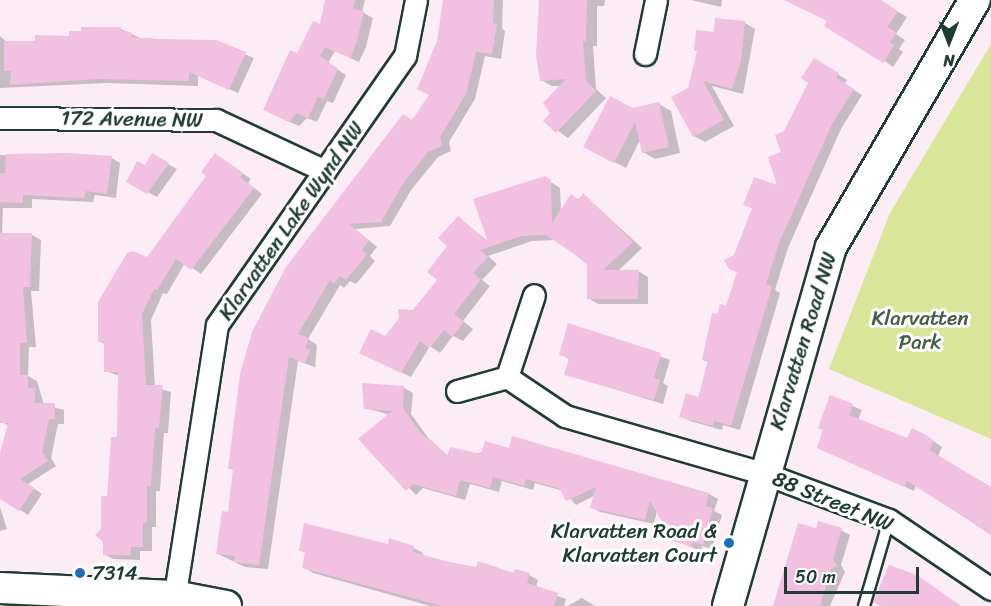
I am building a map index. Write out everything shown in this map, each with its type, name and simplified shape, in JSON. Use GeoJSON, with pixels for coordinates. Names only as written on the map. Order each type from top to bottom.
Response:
{"type":"FeatureCollection","features":[{"type":"Feature","properties":{"kind":"street","name":"Klarvatten Lake Wynd NW"},"geometry":{"type":"LineString","coordinates":[[174,601],[217,325],[405,56],[416,0]]}},
{"type":"Feature","properties":{"kind":"street"},"geometry":{"type":"LineString","coordinates":[[645,54],[656,0]]}},
{"type":"Feature","properties":{"kind":"street","name":"Klarvatten Road NW"},"geometry":{"type":"LineString","coordinates":[[728,606],[763,473],[831,247],[969,2]]}},
{"type":"Feature","properties":{"kind":"street","name":"172 Avenue NW"},"geometry":{"type":"LineString","coordinates":[[0,118],[216,120],[325,171]]}},
{"type":"Feature","properties":{"kind":"street"},"geometry":{"type":"LineString","coordinates":[[457,391],[507,377],[534,295]]}},
{"type":"Feature","properties":{"kind":"street","name":"88 Street NW"},"geometry":{"type":"LineString","coordinates":[[507,377],[565,416],[763,473],[889,520],[991,590]]}},
{"type":"Feature","properties":{"kind":"street"},"geometry":{"type":"LineString","coordinates":[[0,588],[84,591],[226,606]]}},
{"type":"Feature","properties":{"kind":"street"},"geometry":{"type":"LineString","coordinates":[[0,603],[84,591]]}},
{"type":"Feature","properties":{"kind":"lane"},"geometry":{"type":"LineString","coordinates":[[864,606],[889,520]]}},
{"type":"Feature","properties":{"kind":"green space","name":"Klarvatten Park"},"geometry":{"type":"Polygon","coordinates":[[[991,44],[991,439],[829,369],[890,213],[991,44]]]}},
{"type":"Feature","properties":{"kind":"building"},"geometry":{"type":"Polygon","coordinates":[[[325,0],[355,0],[353,9],[364,11],[357,41],[350,58],[325,47],[320,56],[338,69],[324,99],[318,97],[308,118],[297,113],[289,122],[263,110],[290,50],[297,53],[313,21],[320,24],[325,0]]]}},
{"type":"Feature","properties":{"kind":"building"},"geometry":{"type":"Polygon","coordinates":[[[443,0],[494,0],[493,23],[497,24],[492,54],[476,52],[466,94],[440,137],[442,146],[428,152],[402,185],[381,222],[349,224],[369,241],[362,250],[367,254],[346,280],[340,276],[334,284],[330,280],[298,334],[309,338],[305,348],[310,350],[305,363],[289,357],[259,565],[234,562],[235,556],[216,554],[222,511],[228,512],[233,469],[228,469],[240,374],[252,332],[286,267],[403,114],[412,120],[429,95],[417,89],[437,41],[443,0]]]}},
{"type":"Feature","properties":{"kind":"building"},"geometry":{"type":"Polygon","coordinates":[[[539,0],[587,0],[586,41],[583,41],[586,81],[596,91],[556,133],[543,121],[550,113],[543,103],[566,79],[540,81],[536,55],[539,0]]]}},
{"type":"Feature","properties":{"kind":"building"},"geometry":{"type":"Polygon","coordinates":[[[784,0],[881,0],[898,11],[887,27],[897,33],[890,42],[894,45],[883,63],[824,26],[827,21],[784,0]]]}},
{"type":"Feature","properties":{"kind":"building"},"geometry":{"type":"Polygon","coordinates":[[[715,18],[745,21],[741,61],[732,89],[703,81],[724,120],[693,137],[671,97],[688,88],[697,51],[694,51],[696,30],[714,32],[715,18]]]}},
{"type":"Feature","properties":{"kind":"building"},"geometry":{"type":"Polygon","coordinates":[[[81,27],[121,27],[121,31],[131,32],[131,37],[216,40],[246,52],[229,90],[189,72],[189,81],[97,79],[10,85],[11,71],[4,71],[4,41],[35,41],[35,35],[69,36],[69,31],[81,31],[81,27]]]}},
{"type":"Feature","properties":{"kind":"building"},"geometry":{"type":"Polygon","coordinates":[[[814,58],[839,73],[836,78],[854,89],[832,124],[779,243],[766,284],[772,286],[731,426],[714,421],[713,426],[679,417],[686,393],[698,397],[708,362],[702,360],[712,313],[717,314],[720,304],[726,306],[737,272],[729,269],[724,260],[734,255],[752,208],[743,205],[754,177],[777,185],[768,157],[781,152],[775,135],[784,131],[808,83],[801,78],[814,58]]]}},
{"type":"Feature","properties":{"kind":"building"},"geometry":{"type":"Polygon","coordinates":[[[610,96],[633,108],[659,102],[669,147],[642,153],[635,122],[614,163],[583,147],[610,96]]]}},
{"type":"Feature","properties":{"kind":"building"},"geometry":{"type":"Polygon","coordinates":[[[68,153],[112,156],[107,194],[86,191],[84,198],[23,195],[23,203],[0,202],[0,173],[5,173],[6,154],[68,153]]]}},
{"type":"Feature","properties":{"kind":"building"},"geometry":{"type":"Polygon","coordinates":[[[152,153],[169,163],[147,194],[126,182],[137,161],[145,165],[152,153]]]}},
{"type":"Feature","properties":{"kind":"building"},"geometry":{"type":"Polygon","coordinates":[[[215,153],[243,173],[240,177],[254,188],[191,270],[176,259],[157,290],[154,289],[142,314],[146,385],[163,385],[159,428],[155,428],[151,486],[147,486],[147,523],[143,523],[143,547],[131,547],[131,555],[103,555],[103,542],[95,535],[101,529],[101,496],[107,496],[111,437],[117,437],[118,372],[104,372],[104,342],[98,342],[98,302],[127,253],[133,251],[147,257],[206,176],[201,172],[215,153]]]}},
{"type":"Feature","properties":{"kind":"building"},"geometry":{"type":"Polygon","coordinates":[[[545,176],[551,180],[552,223],[571,194],[579,200],[583,193],[633,242],[603,270],[639,270],[638,299],[587,299],[587,265],[579,257],[546,235],[521,236],[480,250],[488,257],[473,273],[481,279],[454,314],[464,322],[452,337],[444,330],[429,348],[420,341],[401,373],[359,353],[371,329],[385,336],[399,318],[398,309],[413,310],[437,280],[427,272],[447,246],[438,238],[458,216],[488,242],[473,199],[545,176]]]}},
{"type":"Feature","properties":{"kind":"building"},"geometry":{"type":"Polygon","coordinates":[[[0,233],[32,233],[30,287],[23,287],[27,343],[20,343],[20,375],[28,375],[28,388],[35,388],[35,403],[55,403],[55,419],[49,419],[42,452],[48,461],[20,479],[34,488],[19,511],[0,499],[0,453],[8,423],[0,423],[0,233]]]}},
{"type":"Feature","properties":{"kind":"building"},"geometry":{"type":"Polygon","coordinates":[[[568,323],[661,353],[654,378],[660,380],[654,400],[564,375],[569,358],[559,355],[568,323]]]}},
{"type":"Feature","properties":{"kind":"building"},"geometry":{"type":"Polygon","coordinates":[[[362,383],[404,386],[403,408],[420,432],[447,456],[450,447],[481,454],[485,441],[509,448],[512,436],[709,493],[706,506],[713,508],[703,545],[693,542],[692,547],[673,541],[650,501],[645,520],[590,508],[596,487],[566,501],[560,489],[526,479],[524,486],[493,477],[490,488],[460,480],[456,496],[413,484],[406,491],[358,439],[392,411],[364,409],[362,383]]]}},
{"type":"Feature","properties":{"kind":"building"},"geometry":{"type":"Polygon","coordinates":[[[830,395],[853,404],[849,415],[907,438],[912,428],[926,435],[934,441],[929,450],[991,487],[991,534],[907,481],[904,487],[817,448],[823,430],[818,428],[830,395]]]}},
{"type":"Feature","properties":{"kind":"building"},"geometry":{"type":"Polygon","coordinates":[[[818,521],[842,528],[833,559],[837,566],[831,569],[820,606],[773,606],[798,523],[816,528],[818,521]]]}},
{"type":"Feature","properties":{"kind":"building"},"geometry":{"type":"Polygon","coordinates":[[[304,523],[388,544],[389,538],[414,546],[413,552],[445,561],[476,567],[478,561],[514,573],[515,569],[530,573],[527,583],[558,593],[554,606],[442,606],[302,568],[305,552],[299,551],[304,523]]]}},
{"type":"Feature","properties":{"kind":"building"},"geometry":{"type":"Polygon","coordinates":[[[889,565],[917,575],[961,606],[881,606],[873,602],[889,565]]]}},
{"type":"Feature","properties":{"kind":"place","name":"Klarvatten Road & Klarvatten Court"},"geometry":{"type":"Point","coordinates":[729,543]}},
{"type":"Feature","properties":{"kind":"place","name":"7314"},"geometry":{"type":"Point","coordinates":[80,573]}}]}
